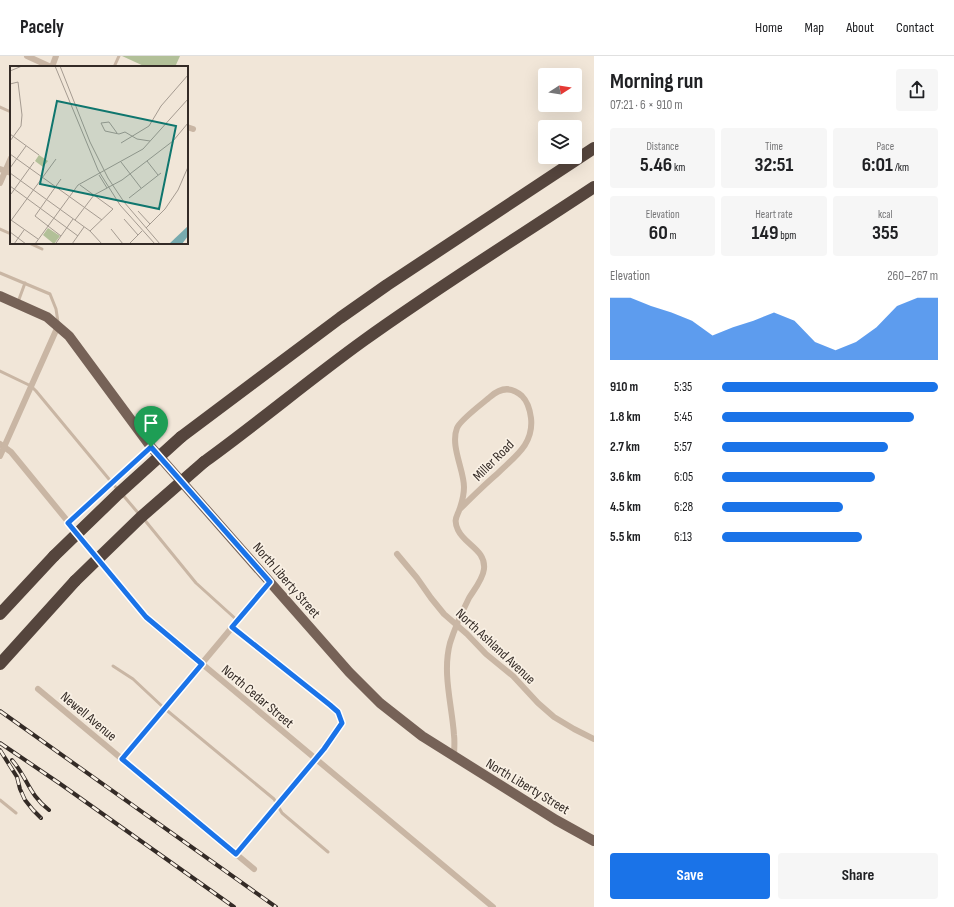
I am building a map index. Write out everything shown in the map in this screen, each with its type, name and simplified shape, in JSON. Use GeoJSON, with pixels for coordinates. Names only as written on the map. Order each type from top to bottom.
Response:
{"type":"FeatureCollection","features":[{"type":"Feature","properties":{"kind":"highway"},"geometry":{"type":"LineString","coordinates":[[0,614],[54,556],[118,494],[181,437],[387,285],[594,148]]}},
{"type":"Feature","properties":{"kind":"highway"},"geometry":{"type":"LineString","coordinates":[[2,662],[75,581],[141,517],[204,462],[238,438],[279,404],[363,340],[594,187]]}},
{"type":"Feature","properties":{"kind":"main road","name":"North Liberty Street"},"geometry":{"type":"LineString","coordinates":[[0,296],[47,317],[74,342],[151,447],[349,672],[380,703],[407,726],[454,757],[556,820],[594,841]]}},
{"type":"Feature","properties":{"kind":"street"},"geometry":{"type":"LineString","coordinates":[[27,56],[49,66]]}},
{"type":"Feature","properties":{"kind":"street"},"geometry":{"type":"LineString","coordinates":[[51,66],[56,56]]}},
{"type":"Feature","properties":{"kind":"street"},"geometry":{"type":"LineString","coordinates":[[0,183],[10,161]]}},
{"type":"Feature","properties":{"kind":"street"},"geometry":{"type":"LineString","coordinates":[[0,456],[2,445],[58,326]]}},
{"type":"Feature","properties":{"kind":"street","name":"Miller Road"},"geometry":{"type":"LineString","coordinates":[[454,757],[454,734],[448,671],[450,643],[464,608],[484,570],[481,556],[465,541],[457,528],[456,514],[518,455],[528,442],[532,427],[530,410],[522,396],[509,389],[498,390],[457,427],[455,444],[464,486],[460,509]]}},
{"type":"Feature","properties":{"kind":"street","name":"North Cedar Street"},"geometry":{"type":"LineString","coordinates":[[2,445],[11,452],[146,617],[493,907]]}},
{"type":"Feature","properties":{"kind":"street"},"geometry":{"type":"LineString","coordinates":[[68,523],[151,447]]}},
{"type":"Feature","properties":{"kind":"street","name":"North Ashland Avenue"},"geometry":{"type":"LineString","coordinates":[[397,554],[444,614],[486,654],[513,676],[538,704],[554,717],[594,739]]}},
{"type":"Feature","properties":{"kind":"street"},"geometry":{"type":"LineString","coordinates":[[122,759],[270,582]]}},
{"type":"Feature","properties":{"kind":"street","name":"Newell Avenue"},"geometry":{"type":"LineString","coordinates":[[38,689],[254,870]]}},
{"type":"Feature","properties":{"kind":"street"},"geometry":{"type":"LineString","coordinates":[[236,854],[315,759]]}},
{"type":"Feature","properties":{"kind":"lane"},"geometry":{"type":"LineString","coordinates":[[114,66],[118,56]]}},
{"type":"Feature","properties":{"kind":"lane"},"geometry":{"type":"LineString","coordinates":[[0,107],[10,112]]}},
{"type":"Feature","properties":{"kind":"lane"},"geometry":{"type":"LineString","coordinates":[[0,229],[10,234]]}},
{"type":"Feature","properties":{"kind":"lane"},"geometry":{"type":"LineString","coordinates":[[31,244],[42,249]]}},
{"type":"Feature","properties":{"kind":"lane"},"geometry":{"type":"LineString","coordinates":[[0,273],[50,294],[56,309],[58,326]]}},
{"type":"Feature","properties":{"kind":"lane"},"geometry":{"type":"LineString","coordinates":[[17,303],[25,284]]}},
{"type":"Feature","properties":{"kind":"lane"},"geometry":{"type":"LineString","coordinates":[[0,371],[31,386],[36,391],[196,583],[238,621]]}},
{"type":"Feature","properties":{"kind":"lane"},"geometry":{"type":"LineString","coordinates":[[232,627],[338,712],[342,723],[315,759]]}},
{"type":"Feature","properties":{"kind":"lane"},"geometry":{"type":"LineString","coordinates":[[113,666],[133,679],[164,708],[274,799],[282,813],[328,852]]}},
{"type":"Feature","properties":{"kind":"lane"},"geometry":{"type":"LineString","coordinates":[[0,800],[16,813]]}},
{"type":"Feature","properties":{"kind":"green space"},"geometry":{"type":"Polygon","coordinates":[[[122,56],[180,56],[175,66],[144,66],[122,56]]]}},
{"type":"Feature","properties":{"kind":"railway"},"geometry":{"type":"LineString","coordinates":[[0,711],[276,907]]}},
{"type":"Feature","properties":{"kind":"railway"},"geometry":{"type":"LineString","coordinates":[[0,743],[234,907]]}},
{"type":"Feature","properties":{"kind":"railway"},"geometry":{"type":"LineString","coordinates":[[0,750],[17,777],[25,800],[41,818]]}},
{"type":"Feature","properties":{"kind":"railway"},"geometry":{"type":"LineString","coordinates":[[12,760],[32,792],[49,810]]}},
{"type":"Feature","properties":{"kind":"route"},"geometry":{"type":"LineString","coordinates":[[151,447],[270,582],[232,627],[330,705],[338,712],[342,723],[324,749],[236,854],[122,759],[202,664],[146,617],[68,523],[151,447]]}}]}
